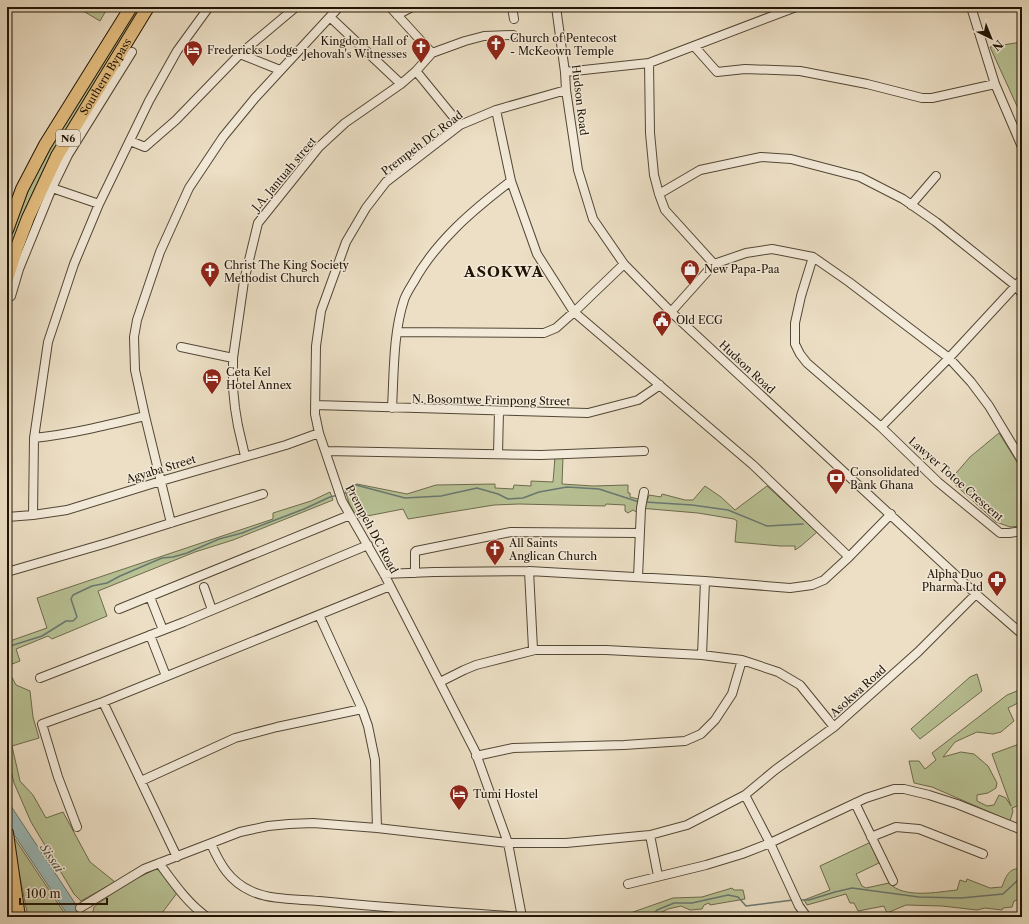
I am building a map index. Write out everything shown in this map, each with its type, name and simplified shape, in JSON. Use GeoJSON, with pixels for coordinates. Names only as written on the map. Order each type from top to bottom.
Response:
{"type":"FeatureCollection","features":[{"type":"Feature","properties":{"kind":"highway","name":"Southern Bypass"},"geometry":{"type":"LineString","coordinates":[[7,230],[22,189],[45,145],[131,7]]}},
{"type":"Feature","properties":{"kind":"highway","name":"Southern Bypass"},"geometry":{"type":"LineString","coordinates":[[7,279],[28,218],[57,156],[148,7]]}},
{"type":"Feature","properties":{"kind":"highway"},"geometry":{"type":"LineString","coordinates":[[7,832],[19,917]]}},
{"type":"Feature","properties":{"kind":"street"},"geometry":{"type":"LineString","coordinates":[[33,515],[34,438],[48,342],[74,264],[99,204],[149,101],[176,52],[210,7]]}},
{"type":"Feature","properties":{"kind":"street"},"geometry":{"type":"LineString","coordinates":[[130,141],[145,147],[176,120],[240,54],[296,7]]}},
{"type":"Feature","properties":{"kind":"street"},"geometry":{"type":"LineString","coordinates":[[171,523],[135,370],[134,337],[137,320],[160,252],[189,188],[223,137],[255,98],[339,7]]}},
{"type":"Feature","properties":{"kind":"street"},"geometry":{"type":"LineString","coordinates":[[390,7],[432,53],[484,36],[513,35]]}},
{"type":"Feature","properties":{"kind":"street"},"geometry":{"type":"LineString","coordinates":[[397,15],[412,7]]}},
{"type":"Feature","properties":{"kind":"street"},"geometry":{"type":"LineString","coordinates":[[512,7],[514,19]]}},
{"type":"Feature","properties":{"kind":"street","name":"Hudson Road"},"geometry":{"type":"LineString","coordinates":[[556,7],[578,170],[593,219],[624,264],[671,312],[976,594],[1022,634]]}},
{"type":"Feature","properties":{"kind":"street"},"geometry":{"type":"LineString","coordinates":[[565,72],[649,63],[796,7]]}},
{"type":"Feature","properties":{"kind":"street"},"geometry":{"type":"LineString","coordinates":[[971,7],[994,84],[1022,147]]}},
{"type":"Feature","properties":{"kind":"street"},"geometry":{"type":"LineString","coordinates":[[330,17],[401,84]]}},
{"type":"Feature","properties":{"kind":"street"},"geometry":{"type":"LineString","coordinates":[[694,46],[717,72],[745,69],[800,71],[868,84],[922,98],[932,98],[994,84]]}},
{"type":"Feature","properties":{"kind":"street"},"geometry":{"type":"LineString","coordinates":[[7,299],[11,296],[19,269],[52,188],[68,155],[132,52]]}},
{"type":"Feature","properties":{"kind":"street","name":"J.A. Jantuah street"},"geometry":{"type":"LineString","coordinates":[[245,456],[235,408],[233,358],[244,281],[258,223],[319,147],[345,123],[401,84],[416,71],[432,53]]}},
{"type":"Feature","properties":{"kind":"street"},"geometry":{"type":"LineString","coordinates":[[240,54],[280,70]]}},
{"type":"Feature","properties":{"kind":"street"},"geometry":{"type":"LineString","coordinates":[[649,63],[650,133],[654,175],[659,194],[665,210],[714,264]]}},
{"type":"Feature","properties":{"kind":"street"},"geometry":{"type":"LineString","coordinates":[[416,71],[460,125]]}},
{"type":"Feature","properties":{"kind":"street","name":"Prempeh DC Road"},"geometry":{"type":"LineString","coordinates":[[522,917],[508,843],[474,751],[384,574],[342,501],[319,433],[315,414],[316,346],[321,311],[346,242],[366,208],[386,182],[460,125],[496,110],[566,90]]}},
{"type":"Feature","properties":{"kind":"street"},"geometry":{"type":"LineString","coordinates":[[496,110],[512,181],[538,254],[574,312],[753,465],[849,557]]}},
{"type":"Feature","properties":{"kind":"street"},"geometry":{"type":"LineString","coordinates":[[659,194],[700,170],[761,157],[791,159],[860,177],[903,199],[936,222],[1016,286],[1022,294]]}},
{"type":"Feature","properties":{"kind":"street"},"geometry":{"type":"LineString","coordinates":[[911,205],[936,176]]}},
{"type":"Feature","properties":{"kind":"street"},"geometry":{"type":"LineString","coordinates":[[392,408],[397,332],[405,298],[421,268],[441,243],[480,204],[512,181]]}},
{"type":"Feature","properties":{"kind":"street"},"geometry":{"type":"LineString","coordinates":[[52,188],[99,204]]}},
{"type":"Feature","properties":{"kind":"street"},"geometry":{"type":"LineString","coordinates":[[671,312],[714,264],[746,253],[772,249],[813,257],[861,290],[949,358],[971,382],[989,406],[1022,461]]}},
{"type":"Feature","properties":{"kind":"street","name":"Lawyer Totoe Crescent"},"geometry":{"type":"LineString","coordinates":[[813,257],[801,296],[795,323],[795,344],[807,363],[881,427],[938,482],[1000,533],[1022,531]]}},
{"type":"Feature","properties":{"kind":"street"},"geometry":{"type":"LineString","coordinates":[[397,332],[544,334],[556,328],[624,264]]}},
{"type":"Feature","properties":{"kind":"street"},"geometry":{"type":"LineString","coordinates":[[881,427],[949,358],[1022,279]]}},
{"type":"Feature","properties":{"kind":"street"},"geometry":{"type":"LineString","coordinates":[[181,347],[233,358]]}},
{"type":"Feature","properties":{"kind":"street","name":"N. Bosomtwe Frimpong Street"},"geometry":{"type":"LineString","coordinates":[[315,405],[588,413],[638,400],[660,385]]}},
{"type":"Feature","properties":{"kind":"street"},"geometry":{"type":"LineString","coordinates":[[498,454],[499,411]]}},
{"type":"Feature","properties":{"kind":"street"},"geometry":{"type":"LineString","coordinates":[[34,438],[63,435],[145,416]]}},
{"type":"Feature","properties":{"kind":"street","name":"Agyaba Street"},"geometry":{"type":"LineString","coordinates":[[7,517],[67,510],[161,480],[286,445],[319,433]]}},
{"type":"Feature","properties":{"kind":"street"},"geometry":{"type":"LineString","coordinates":[[326,451],[540,455],[644,451]]}},
{"type":"Feature","properties":{"kind":"street"},"geometry":{"type":"LineString","coordinates":[[7,572],[263,494]]}},
{"type":"Feature","properties":{"kind":"street"},"geometry":{"type":"LineString","coordinates":[[638,577],[640,533],[644,496]]}},
{"type":"Feature","properties":{"kind":"street"},"geometry":{"type":"LineString","coordinates":[[118,609],[350,514]]}},
{"type":"Feature","properties":{"kind":"street"},"geometry":{"type":"LineString","coordinates":[[384,574],[415,572],[529,571],[705,581],[790,588],[812,585],[824,580],[891,514]]}},
{"type":"Feature","properties":{"kind":"street"},"geometry":{"type":"LineString","coordinates":[[415,572],[416,551],[511,532],[640,533]]}},
{"type":"Feature","properties":{"kind":"street"},"geometry":{"type":"LineString","coordinates":[[40,678],[163,630],[368,545]]}},
{"type":"Feature","properties":{"kind":"street"},"geometry":{"type":"LineString","coordinates":[[529,571],[533,649],[535,650]]}},
{"type":"Feature","properties":{"kind":"street"},"geometry":{"type":"LineString","coordinates":[[702,655],[705,581]]}},
{"type":"Feature","properties":{"kind":"street"},"geometry":{"type":"LineString","coordinates":[[77,827],[58,776],[42,724],[103,702],[319,616],[390,586]]}},
{"type":"Feature","properties":{"kind":"street"},"geometry":{"type":"LineString","coordinates":[[204,587],[212,610]]}},
{"type":"Feature","properties":{"kind":"street","name":"Asokwa Road"},"geometry":{"type":"LineString","coordinates":[[80,908],[144,869],[240,832],[268,826],[313,823],[377,828],[508,843],[566,843],[650,835],[687,825],[745,795],[775,770],[834,727],[918,652],[976,594]]}},
{"type":"Feature","properties":{"kind":"street"},"geometry":{"type":"LineString","coordinates":[[150,597],[163,630]]}},
{"type":"Feature","properties":{"kind":"street"},"geometry":{"type":"LineString","coordinates":[[319,616],[362,709],[368,726],[375,760],[377,828]]}},
{"type":"Feature","properties":{"kind":"street"},"geometry":{"type":"LineString","coordinates":[[150,635],[166,676]]}},
{"type":"Feature","properties":{"kind":"street"},"geometry":{"type":"LineString","coordinates":[[440,682],[476,665],[535,650],[606,650],[702,655],[742,660],[778,672],[800,685],[834,727]]}},
{"type":"Feature","properties":{"kind":"street"},"geometry":{"type":"LineString","coordinates":[[476,756],[513,748],[624,745],[685,741],[701,734],[714,720],[732,694],[742,660]]}},
{"type":"Feature","properties":{"kind":"street"},"geometry":{"type":"LineString","coordinates":[[103,702],[177,857]]}},
{"type":"Feature","properties":{"kind":"street"},"geometry":{"type":"LineString","coordinates":[[141,781],[235,738],[277,727],[362,709]]}},
{"type":"Feature","properties":{"kind":"street"},"geometry":{"type":"LineString","coordinates":[[628,884],[706,865],[742,854],[770,843],[855,803],[894,789],[904,789],[929,795],[957,804],[1022,830]]}},
{"type":"Feature","properties":{"kind":"street"},"geometry":{"type":"LineString","coordinates":[[745,795],[770,843],[799,906],[807,917]]}},
{"type":"Feature","properties":{"kind":"street"},"geometry":{"type":"LineString","coordinates":[[855,803],[893,881]]}},
{"type":"Feature","properties":{"kind":"street"},"geometry":{"type":"LineString","coordinates":[[871,836],[896,827],[919,829],[983,854]]}},
{"type":"Feature","properties":{"kind":"street"},"geometry":{"type":"LineString","coordinates":[[650,835],[658,876]]}},
{"type":"Feature","properties":{"kind":"street"},"geometry":{"type":"LineString","coordinates":[[211,844],[220,863],[229,876],[244,887],[261,894],[347,904],[522,917]]}},
{"type":"Feature","properties":{"kind":"street"},"geometry":{"type":"LineString","coordinates":[[159,863],[180,892],[207,917]]}},
{"type":"Feature","properties":{"kind":"green space"},"geometry":{"type":"Polygon","coordinates":[[[71,7],[108,7],[100,21],[80,9],[71,7]]]}},
{"type":"Feature","properties":{"kind":"green space"},"geometry":{"type":"Polygon","coordinates":[[[135,7],[148,7],[83,111],[7,271],[7,244],[18,212],[47,151],[135,7]]]}},
{"type":"Feature","properties":{"kind":"green space"},"geometry":{"type":"Polygon","coordinates":[[[1022,42],[1022,117],[990,47],[1022,42]]]}},
{"type":"Feature","properties":{"kind":"green space"},"geometry":{"type":"Polygon","coordinates":[[[999,433],[1022,470],[1021,526],[1010,527],[996,522],[950,480],[970,457],[999,433]]]}},
{"type":"Feature","properties":{"kind":"green space"},"geometry":{"type":"Polygon","coordinates":[[[555,457],[563,457],[562,484],[593,486],[628,485],[628,493],[630,493],[630,497],[647,501],[649,495],[661,497],[662,494],[685,500],[693,500],[705,486],[721,497],[735,510],[767,486],[817,532],[795,550],[795,546],[735,542],[737,521],[734,519],[698,513],[639,508],[638,513],[633,510],[628,513],[625,511],[625,505],[606,504],[605,506],[519,504],[494,505],[408,519],[403,509],[357,518],[349,503],[345,490],[357,484],[407,494],[436,485],[495,484],[495,488],[513,489],[514,485],[531,486],[531,481],[553,482],[555,457]]]}},
{"type":"Feature","properties":{"kind":"green space"},"geometry":{"type":"Polygon","coordinates":[[[330,492],[333,500],[233,540],[195,552],[98,591],[107,616],[52,639],[48,636],[16,649],[20,661],[7,666],[7,642],[47,628],[37,598],[273,519],[273,513],[311,501],[330,492]]]}},
{"type":"Feature","properties":{"kind":"green space"},"geometry":{"type":"Polygon","coordinates":[[[7,668],[16,685],[30,691],[33,717],[39,738],[12,746],[20,781],[33,795],[46,818],[63,812],[90,862],[115,882],[81,901],[74,894],[31,822],[14,783],[7,753],[7,668]]]}},
{"type":"Feature","properties":{"kind":"green space"},"geometry":{"type":"Polygon","coordinates":[[[977,674],[982,691],[920,739],[911,729],[970,677],[977,674]]]}},
{"type":"Feature","properties":{"kind":"green space"},"geometry":{"type":"Polygon","coordinates":[[[1022,689],[1022,701],[1008,708],[1014,721],[1001,732],[993,734],[977,732],[955,742],[943,757],[961,752],[974,754],[988,766],[997,783],[996,788],[988,793],[977,795],[977,801],[987,806],[994,805],[999,795],[1006,798],[1011,806],[992,754],[1022,743],[1022,804],[1012,808],[1013,811],[1010,821],[932,787],[914,783],[909,761],[919,761],[925,769],[936,760],[932,753],[1007,695],[1022,689]]]}},
{"type":"Feature","properties":{"kind":"green space"},"geometry":{"type":"Polygon","coordinates":[[[11,833],[67,917],[28,917],[11,833]]]}},
{"type":"Feature","properties":{"kind":"green space"},"geometry":{"type":"Polygon","coordinates":[[[871,842],[879,863],[856,874],[862,886],[866,888],[889,883],[895,888],[903,891],[912,893],[931,893],[957,890],[960,880],[966,882],[967,879],[990,888],[1002,887],[1009,873],[1014,869],[1018,869],[1022,870],[1022,890],[1019,892],[1020,898],[1014,901],[1012,907],[1003,908],[1002,910],[985,908],[977,910],[942,906],[906,905],[887,913],[884,906],[858,911],[854,903],[850,903],[846,894],[807,905],[804,900],[830,890],[820,866],[871,842]]]}},
{"type":"Feature","properties":{"kind":"green space"},"geometry":{"type":"Polygon","coordinates":[[[7,858],[17,917],[7,917],[7,858]]]}},
{"type":"Feature","properties":{"kind":"green space"},"geometry":{"type":"Polygon","coordinates":[[[160,867],[177,893],[159,917],[93,917],[94,907],[123,885],[160,867]]]}},
{"type":"Feature","properties":{"kind":"green space"},"geometry":{"type":"Polygon","coordinates":[[[732,888],[734,890],[743,890],[745,899],[710,905],[709,903],[704,905],[702,909],[690,910],[681,906],[668,909],[660,913],[658,917],[635,917],[633,912],[673,898],[702,897],[732,888]]]}},
{"type":"Feature","properties":{"kind":"water"},"geometry":{"type":"Polygon","coordinates":[[[7,800],[84,917],[69,917],[7,824],[7,800]]]}},
{"type":"Feature","properties":{"kind":"waterway"},"geometry":{"type":"LineString","coordinates":[[343,493],[347,493],[356,485],[405,498],[441,496],[477,488],[498,494],[508,499],[523,498],[539,492],[567,487],[599,489],[639,502]]}},
{"type":"Feature","properties":{"kind":"waterway"},"geometry":{"type":"LineString","coordinates":[[7,647],[42,636],[66,621],[73,621],[77,617],[71,599],[73,595],[92,586],[107,583],[162,558],[187,553],[219,539],[242,533],[338,495]]}},
{"type":"Feature","properties":{"kind":"waterway"},"geometry":{"type":"LineString","coordinates":[[645,502],[692,505],[728,510],[767,526],[803,524]]}},
{"type":"Feature","properties":{"kind":"waterway"},"geometry":{"type":"LineString","coordinates":[[799,900],[809,900],[852,888],[919,897],[961,898],[1003,894],[1019,879]]}},
{"type":"Feature","properties":{"kind":"waterway"},"geometry":{"type":"LineString","coordinates":[[651,917],[657,910],[674,903],[692,903],[728,895],[738,897],[746,906],[793,900]]}},
{"type":"Feature","properties":{"kind":"place","name":"Church of Pentecost - McKeown Temple"},"geometry":{"type":"Point","coordinates":[496,61]}},
{"type":"Feature","properties":{"kind":"place","name":"Kingdom Hall of Jehovah's Witnesses"},"geometry":{"type":"Point","coordinates":[421,64]}},
{"type":"Feature","properties":{"kind":"place","name":"Fredericks Lodge"},"geometry":{"type":"Point","coordinates":[193,67]}},
{"type":"Feature","properties":{"kind":"place","name":"New Papa-Paa"},"geometry":{"type":"Point","coordinates":[690,286]}},
{"type":"Feature","properties":{"kind":"place","name":"Christ The King Society Methodist Church"},"geometry":{"type":"Point","coordinates":[210,288]}},
{"type":"Feature","properties":{"kind":"place","name":"Old ECG"},"geometry":{"type":"Point","coordinates":[662,337]}},
{"type":"Feature","properties":{"kind":"place","name":"Ceta Kel Hotel Annex"},"geometry":{"type":"Point","coordinates":[212,395]}},
{"type":"Feature","properties":{"kind":"place","name":"Consolidated Bank Ghana"},"geometry":{"type":"Point","coordinates":[836,495]}},
{"type":"Feature","properties":{"kind":"place","name":"All Saints Anglican Church"},"geometry":{"type":"Point","coordinates":[495,566]}},
{"type":"Feature","properties":{"kind":"place","name":"Alpha Duo Pharma Ltd"},"geometry":{"type":"Point","coordinates":[997,597]}},
{"type":"Feature","properties":{"kind":"place","name":"Tumi Hostel"},"geometry":{"type":"Point","coordinates":[459,811]}},
{"type":"Feature","properties":{"kind":"district","name":"ASOKWA"},"geometry":{"type":"Point","coordinates":[504,271]}},
{"type":"Feature","properties":{"kind":"water label","name":"Sissai"},"geometry":{"type":"Point","coordinates":[52,858]}}]}
